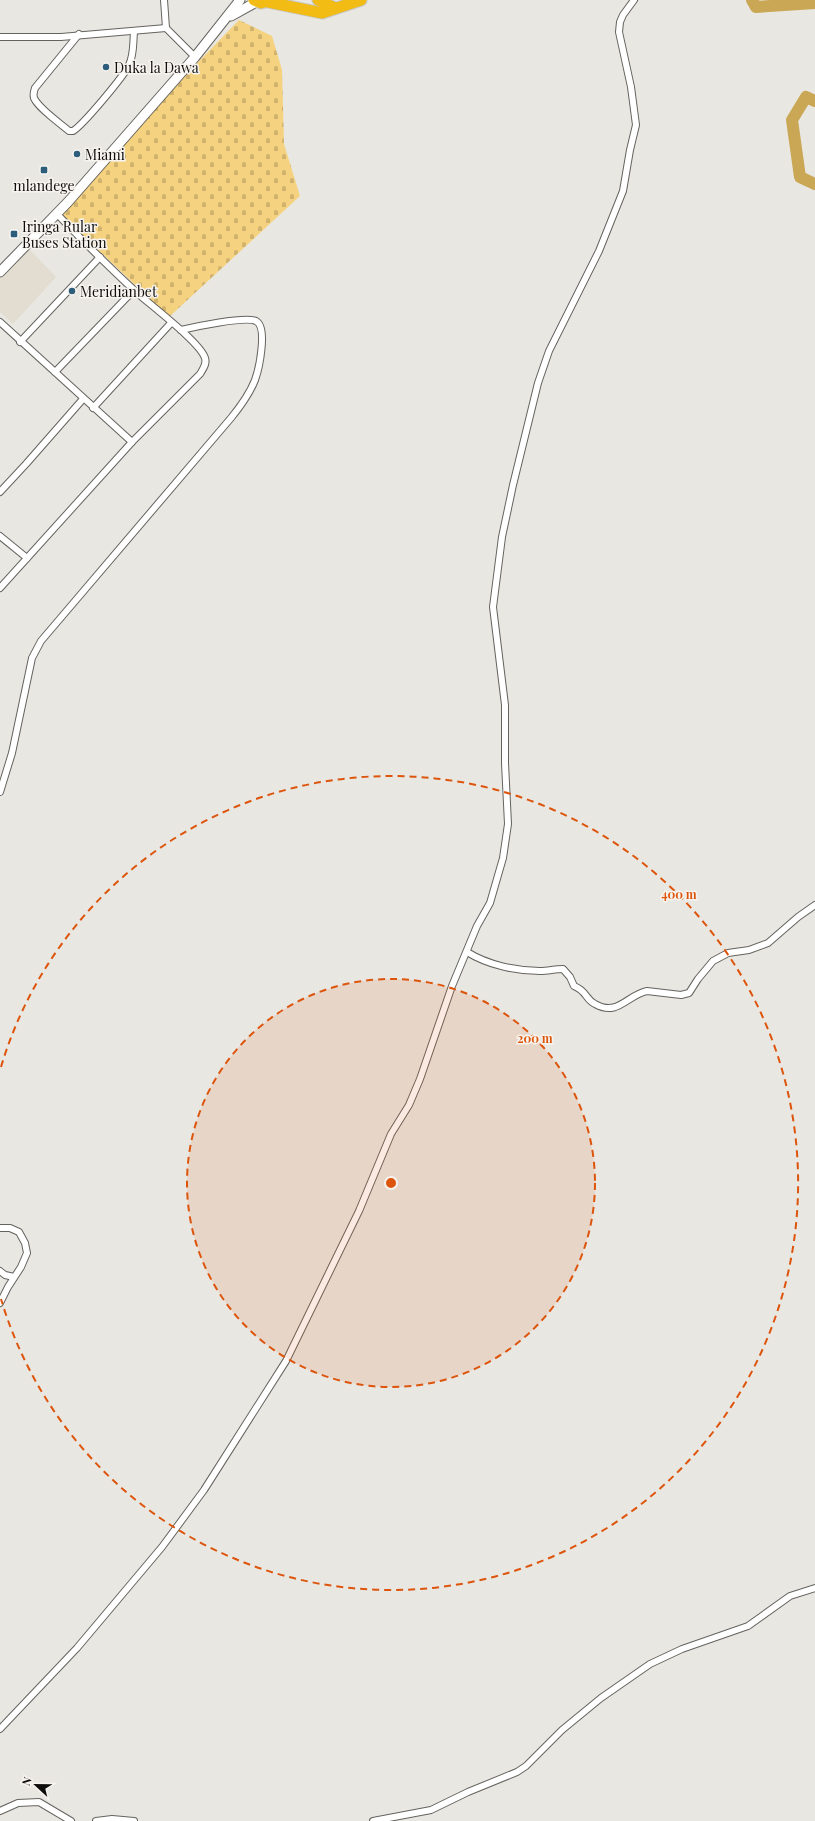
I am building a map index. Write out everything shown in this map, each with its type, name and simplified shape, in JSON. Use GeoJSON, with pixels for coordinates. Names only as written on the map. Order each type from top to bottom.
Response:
{"type":"FeatureCollection","features":[{"type":"Feature","properties":{"kind":"highway"},"geometry":{"type":"LineString","coordinates":[[318,0],[335,8]]}},
{"type":"Feature","properties":{"kind":"highway"},"geometry":{"type":"LineString","coordinates":[[263,1],[322,13],[361,0]]}},
{"type":"Feature","properties":{"kind":"main road"},"geometry":{"type":"LineString","coordinates":[[0,272],[57,214],[195,57],[240,0]]}},
{"type":"Feature","properties":{"kind":"main road"},"geometry":{"type":"LineString","coordinates":[[222,23],[239,10],[263,1]]}},
{"type":"Feature","properties":{"kind":"street"},"geometry":{"type":"LineString","coordinates":[[164,0],[166,28],[195,57]]}},
{"type":"Feature","properties":{"kind":"street"},"geometry":{"type":"LineString","coordinates":[[0,1729],[77,1648],[162,1547],[204,1490],[286,1361],[359,1212],[391,1134],[409,1105],[420,1079],[450,993],[477,926],[490,903],[503,858],[508,824],[505,756],[505,704],[494,607],[502,537],[538,383],[549,351],[599,251],[623,191],[636,125],[631,87],[620,40],[619,26],[623,15],[634,0]]}},
{"type":"Feature","properties":{"kind":"street"},"geometry":{"type":"LineString","coordinates":[[0,37],[30,38],[134,32],[166,28]]}},
{"type":"Feature","properties":{"kind":"street"},"geometry":{"type":"LineString","coordinates":[[79,34],[35,88],[33,93],[34,98],[44,109],[69,130],[73,131],[105,97],[130,65],[134,32]]}},
{"type":"Feature","properties":{"kind":"street"},"geometry":{"type":"LineString","coordinates":[[0,588],[132,442],[200,374],[205,367],[205,357],[181,330],[134,290],[57,214]]}},
{"type":"Feature","properties":{"kind":"street"},"geometry":{"type":"LineString","coordinates":[[20,342],[100,257]]}},
{"type":"Feature","properties":{"kind":"street"},"geometry":{"type":"LineString","coordinates":[[55,372],[134,290]]}},
{"type":"Feature","properties":{"kind":"street"},"geometry":{"type":"LineString","coordinates":[[0,792],[12,754],[32,658],[41,641],[234,415],[255,381],[259,368],[262,339],[262,330],[258,323],[244,320],[214,323],[181,330]]}},
{"type":"Feature","properties":{"kind":"street"},"geometry":{"type":"LineString","coordinates":[[0,322],[20,342],[132,442]]}},
{"type":"Feature","properties":{"kind":"street"},"geometry":{"type":"LineString","coordinates":[[93,408],[171,323]]}},
{"type":"Feature","properties":{"kind":"street"},"geometry":{"type":"LineString","coordinates":[[0,492],[83,399]]}},
{"type":"Feature","properties":{"kind":"street"},"geometry":{"type":"LineString","coordinates":[[0,536],[27,558]]}},
{"type":"Feature","properties":{"kind":"street"},"geometry":{"type":"LineString","coordinates":[[467,952],[479,959],[514,968],[541,971],[563,969],[570,977],[574,986],[583,990],[592,1003],[600,1007],[614,1008],[626,1003],[632,997],[641,992],[647,991],[681,995],[689,992],[713,962],[728,953],[749,950],[768,943],[798,917],[815,905]]}},
{"type":"Feature","properties":{"kind":"street"},"geometry":{"type":"LineString","coordinates":[[0,1228],[15,1229],[22,1237],[27,1253],[25,1260],[0,1303]]}},
{"type":"Feature","properties":{"kind":"street"},"geometry":{"type":"LineString","coordinates":[[0,1271],[6,1276],[14,1278]]}},
{"type":"Feature","properties":{"kind":"street"},"geometry":{"type":"LineString","coordinates":[[373,1821],[431,1810],[468,1792],[517,1772],[526,1766],[562,1730],[601,1698],[650,1664],[682,1649],[748,1626],[790,1596],[815,1588]]}},
{"type":"Feature","properties":{"kind":"street"},"geometry":{"type":"LineString","coordinates":[[0,1811],[18,1803],[39,1802],[71,1821]]}},
{"type":"Feature","properties":{"kind":"street"},"geometry":{"type":"LineString","coordinates":[[96,1821],[112,1819],[134,1821]]}},
{"type":"Feature","properties":{"kind":"shaded area"},"geometry":{"type":"Polygon","coordinates":[[[22,242],[56,277],[13,324],[0,312],[0,267],[22,242]]]}},
{"type":"Feature","properties":{"kind":"green space"},"geometry":{"type":"Polygon","coordinates":[[[239,20],[272,36],[282,70],[284,144],[300,196],[169,317],[55,209],[239,20]]]}},
{"type":"Feature","properties":{"kind":"waterway"},"geometry":{"type":"LineString","coordinates":[[752,0],[756,7],[815,3]]}},
{"type":"Feature","properties":{"kind":"waterway"},"geometry":{"type":"LineString","coordinates":[[815,101],[806,97],[792,120],[800,177],[815,184]]}},
{"type":"Feature","properties":{"kind":"place","name":"Duka la Dawa"},"geometry":{"type":"Point","coordinates":[106,67]}},
{"type":"Feature","properties":{"kind":"place","name":"Miami"},"geometry":{"type":"Point","coordinates":[77,154]}},
{"type":"Feature","properties":{"kind":"place","name":"mlandege"},"geometry":{"type":"Point","coordinates":[44,170]}},
{"type":"Feature","properties":{"kind":"place","name":"Iringa Rular Buses Station"},"geometry":{"type":"Point","coordinates":[14,234]}},
{"type":"Feature","properties":{"kind":"place","name":"Meridianbet"},"geometry":{"type":"Point","coordinates":[72,291]}}]}
